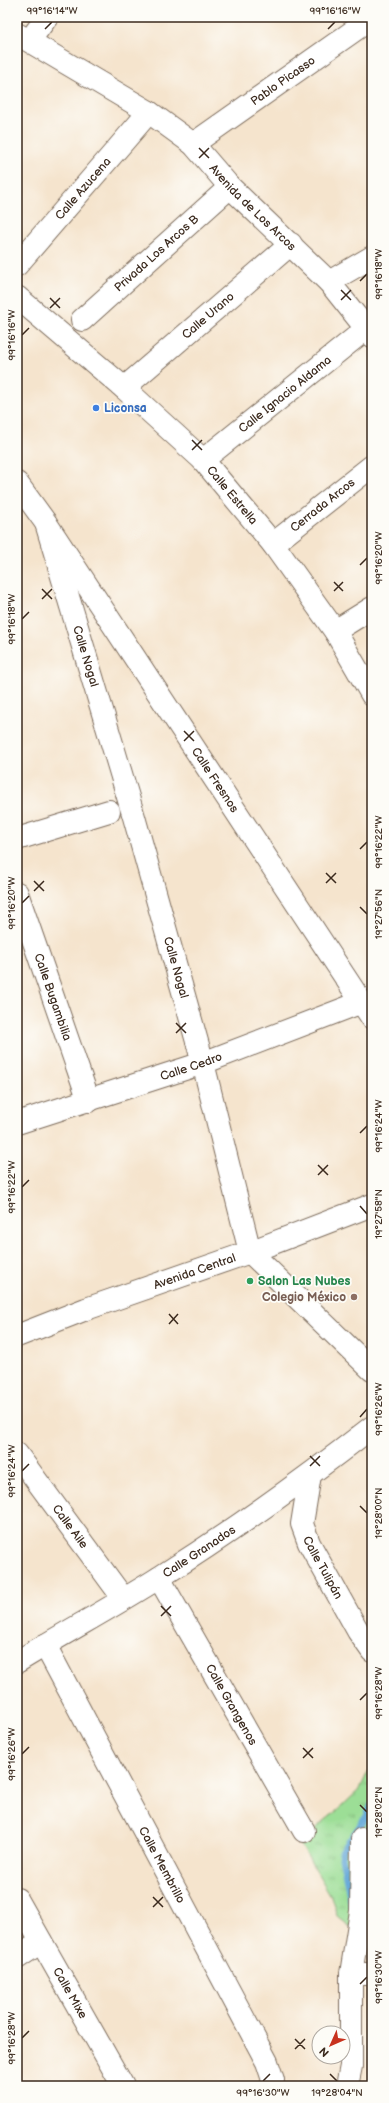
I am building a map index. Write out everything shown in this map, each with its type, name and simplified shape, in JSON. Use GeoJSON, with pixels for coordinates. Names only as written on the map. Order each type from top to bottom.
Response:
{"type":"FeatureCollection","features":[{"type":"Feature","properties":{"kind":"street"},"geometry":{"type":"LineString","coordinates":[[23,37],[47,17]]}},
{"type":"Feature","properties":{"kind":"street","name":"Pablo Picasso"},"geometry":{"type":"LineString","coordinates":[[193,144],[366,20]]}},
{"type":"Feature","properties":{"kind":"street","name":"Avenida de Los Arcos"},"geometry":{"type":"LineString","coordinates":[[23,37],[149,112],[193,144],[230,187],[329,282],[369,332]]}},
{"type":"Feature","properties":{"kind":"street","name":"Calle Azucena"},"geometry":{"type":"LineString","coordinates":[[17,265],[149,112]]}},
{"type":"Feature","properties":{"kind":"street","name":"Privada Los Arcos B"},"geometry":{"type":"LineString","coordinates":[[82,320],[230,187]]}},
{"type":"Feature","properties":{"kind":"street","name":"Calle Urano"},"geometry":{"type":"LineString","coordinates":[[124,388],[291,244]]}},
{"type":"Feature","properties":{"kind":"street"},"geometry":{"type":"LineString","coordinates":[[329,282],[372,257]]}},
{"type":"Feature","properties":{"kind":"street","name":"Calle Estrella"},"geometry":{"type":"LineString","coordinates":[[17,297],[124,388],[203,460],[273,544],[335,631],[372,695]]}},
{"type":"Feature","properties":{"kind":"street","name":"Calle Ignacio Aldama"},"geometry":{"type":"LineString","coordinates":[[203,460],[369,332]]}},
{"type":"Feature","properties":{"kind":"street","name":"Cerrada Arcos"},"geometry":{"type":"LineString","coordinates":[[273,544],[372,466]]}},
{"type":"Feature","properties":{"kind":"street","name":"Calle Fresnos"},"geometry":{"type":"LineString","coordinates":[[17,483],[46,523],[367,1010]]}},
{"type":"Feature","properties":{"kind":"street","name":"Calle Nogal"},"geometry":{"type":"LineString","coordinates":[[46,523],[134,817],[203,1063],[250,1252]]}},
{"type":"Feature","properties":{"kind":"street"},"geometry":{"type":"LineString","coordinates":[[335,631],[372,608]]}},
{"type":"Feature","properties":{"kind":"street"},"geometry":{"type":"LineString","coordinates":[[17,839],[109,811]]}},
{"type":"Feature","properties":{"kind":"street","name":"Calle Bugambilia"},"geometry":{"type":"LineString","coordinates":[[17,893],[89,1101]]}},
{"type":"Feature","properties":{"kind":"street","name":"Calle Cedro"},"geometry":{"type":"LineString","coordinates":[[17,1123],[367,1010]]}},
{"type":"Feature","properties":{"kind":"street","name":"Avenida Central"},"geometry":{"type":"LineString","coordinates":[[17,1336],[86,1309],[250,1252],[372,1205]]}},
{"type":"Feature","properties":{"kind":"street"},"geometry":{"type":"LineString","coordinates":[[250,1252],[372,1370]]}},
{"type":"Feature","properties":{"kind":"street","name":"Calle Granados"},"geometry":{"type":"LineString","coordinates":[[17,1662],[159,1578],[216,1541],[310,1475],[372,1427]]}},
{"type":"Feature","properties":{"kind":"street","name":"Calle Aile"},"geometry":{"type":"LineString","coordinates":[[17,1454],[123,1598]]}},
{"type":"Feature","properties":{"kind":"street","name":"Calle Tulipán"},"geometry":{"type":"LineString","coordinates":[[310,1475],[302,1524],[309,1544],[358,1631],[372,1651]]}},
{"type":"Feature","properties":{"kind":"street","name":"Calle Grangenos"},"geometry":{"type":"LineString","coordinates":[[159,1578],[304,1831]]}},
{"type":"Feature","properties":{"kind":"street","name":"Calle Membrillo"},"geometry":{"type":"LineString","coordinates":[[45,1645],[267,2062],[273,2080],[271,2086]]}},
{"type":"Feature","properties":{"kind":"street"},"geometry":{"type":"LineString","coordinates":[[347,2086],[351,2066],[362,1974],[362,1839]]}},
{"type":"Feature","properties":{"kind":"street","name":"Calle Mixe"},"geometry":{"type":"LineString","coordinates":[[17,1899],[123,2086]]}},
{"type":"Feature","properties":{"kind":"street"},"geometry":{"type":"LineString","coordinates":[[17,1958],[41,1942]]}},
{"type":"Feature","properties":{"kind":"green space"},"geometry":{"type":"Polygon","coordinates":[[[372,1763],[372,1930],[368,1932],[349,1926],[337,1916],[331,1896],[299,1842],[340,1808],[360,1789],[372,1763]]]}},
{"type":"Feature","properties":{"kind":"waterway"},"geometry":{"type":"LineString","coordinates":[[352,1905],[341,1853],[367,1816],[372,1805]]}},
{"type":"Feature","properties":{"kind":"place","name":"Liconsa"},"geometry":{"type":"Point","coordinates":[96,408]}},
{"type":"Feature","properties":{"kind":"place","name":"Salon Las Nubes"},"geometry":{"type":"Point","coordinates":[250,1281]}},
{"type":"Feature","properties":{"kind":"place","name":"Colegio México"},"geometry":{"type":"Point","coordinates":[354,1297]}}]}
